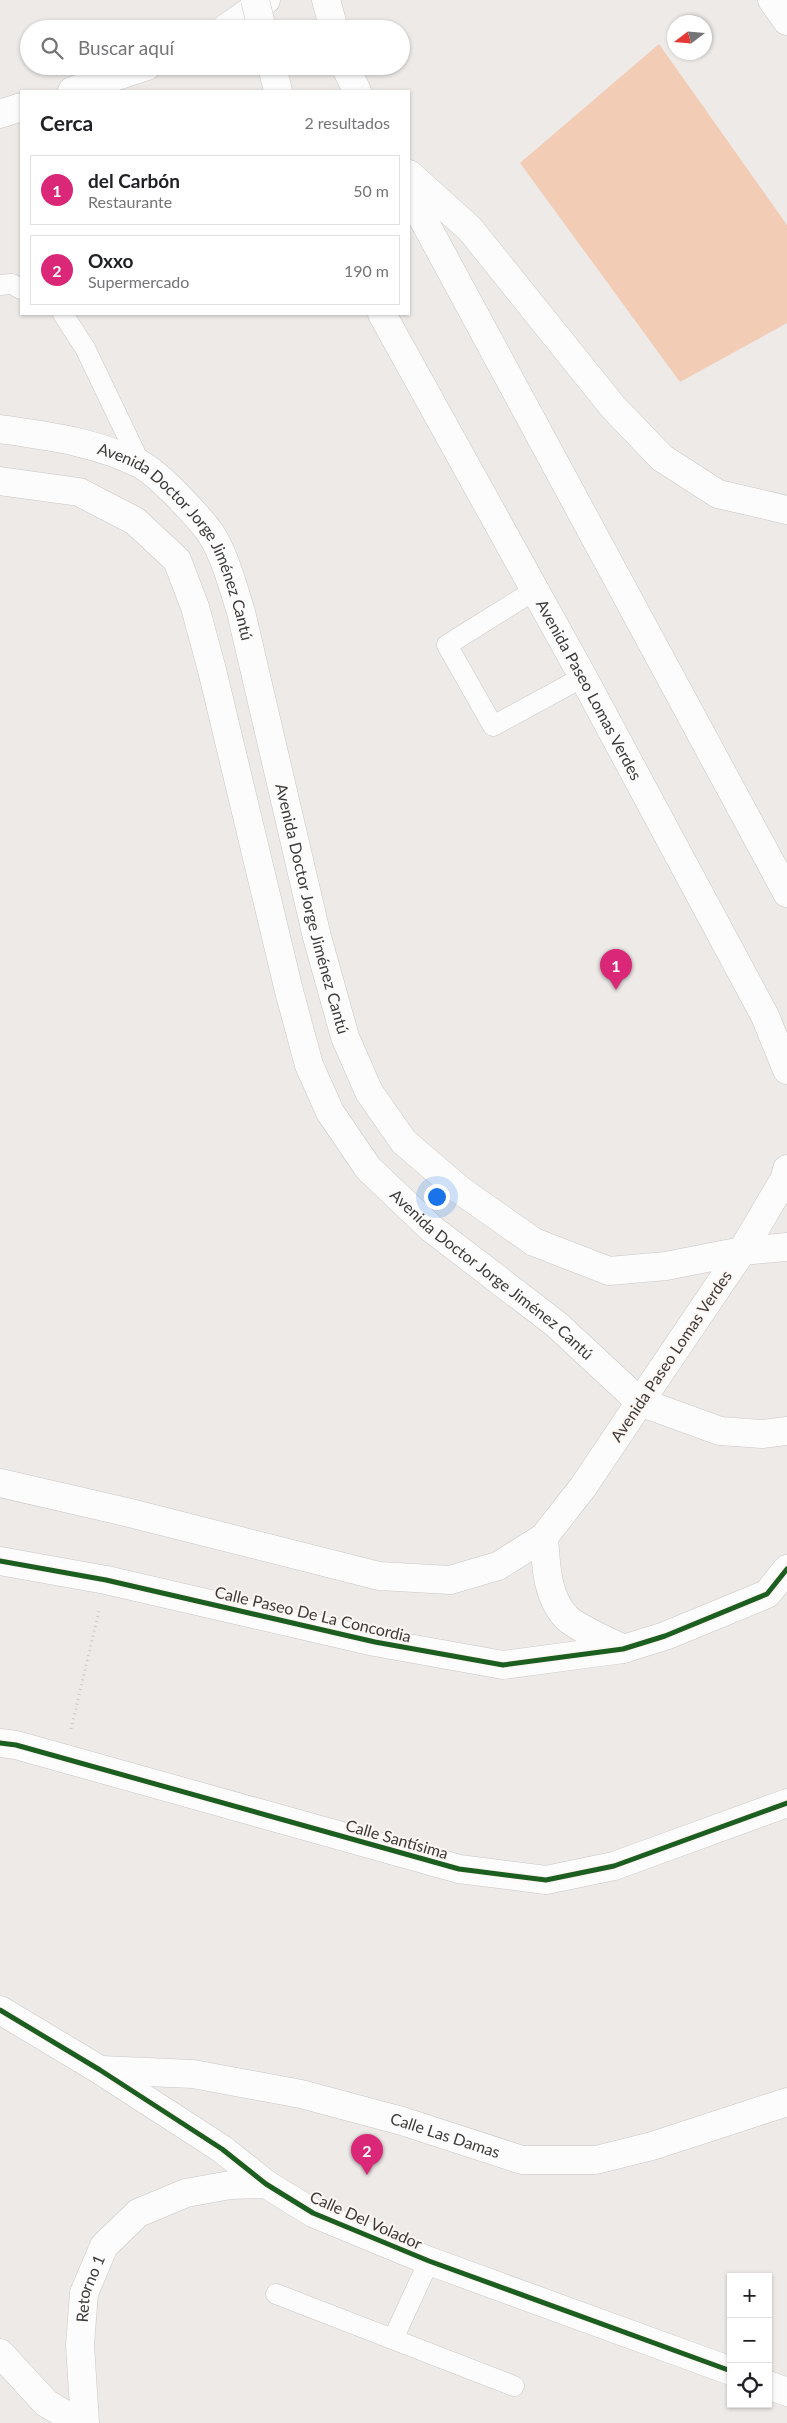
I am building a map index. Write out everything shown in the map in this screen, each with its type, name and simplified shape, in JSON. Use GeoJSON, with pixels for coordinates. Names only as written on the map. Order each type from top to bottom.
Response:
{"type":"FeatureCollection","features":[{"type":"Feature","properties":{"kind":"main road"},"geometry":{"type":"LineString","coordinates":[[255,0],[260,20]]}},
{"type":"Feature","properties":{"kind":"main road"},"geometry":{"type":"LineString","coordinates":[[238,20],[266,0]]}},
{"type":"Feature","properties":{"kind":"main road"},"geometry":{"type":"LineString","coordinates":[[326,0],[332,20]]}},
{"type":"Feature","properties":{"kind":"main road"},"geometry":{"type":"LineString","coordinates":[[772,0],[787,22]]}},
{"type":"Feature","properties":{"kind":"main road"},"geometry":{"type":"LineString","coordinates":[[75,90],[120,75]]}},
{"type":"Feature","properties":{"kind":"main road"},"geometry":{"type":"LineString","coordinates":[[274,75],[278,90]]}},
{"type":"Feature","properties":{"kind":"main road"},"geometry":{"type":"LineString","coordinates":[[0,114],[20,108]]}},
{"type":"Feature","properties":{"kind":"main road"},"geometry":{"type":"LineString","coordinates":[[410,175],[470,229],[613,408],[662,458],[718,494],[787,510]]}},
{"type":"Feature","properties":{"kind":"main road"},"geometry":{"type":"LineString","coordinates":[[410,195],[787,893]]}},
{"type":"Feature","properties":{"kind":"main road","name":"Avenida Paseo Lomas Verdes"},"geometry":{"type":"LineString","coordinates":[[383,315],[583,677],[765,1016],[787,1070]]}},
{"type":"Feature","properties":{"kind":"main road","name":"Avenida Doctor Jorge Jiménez Cantú"},"geometry":{"type":"LineString","coordinates":[[0,428],[73,440],[141,465],[168,487],[209,532],[227,569],[241,612],[317,937],[345,1036],[369,1092],[404,1142],[460,1190],[534,1242],[610,1271],[666,1266],[742,1251],[787,1247]]}},
{"type":"Feature","properties":{"kind":"main road","name":"Avenida Doctor Jorge Jiménez Cantú"},"geometry":{"type":"LineString","coordinates":[[0,481],[79,492],[134,521],[177,560],[195,607],[210,661],[289,991],[309,1065],[330,1112],[368,1168],[432,1229],[556,1324],[640,1402]]}},
{"type":"Feature","properties":{"kind":"main road","name":"Avenida Paseo Lomas Verdes"},"geometry":{"type":"LineString","coordinates":[[544,1536],[583,1487],[742,1251],[785,1178],[787,1169]]}},
{"type":"Feature","properties":{"kind":"main road"},"geometry":{"type":"LineString","coordinates":[[640,1402],[720,1431],[762,1434],[787,1431]]}},
{"type":"Feature","properties":{"kind":"main road"},"geometry":{"type":"LineString","coordinates":[[0,1483],[379,1576],[450,1580],[498,1566],[544,1536],[547,1572],[553,1596],[566,1618],[623,1649],[777,1594],[787,1569]]}},
{"type":"Feature","properties":{"kind":"main road","name":"Calle Paseo De La Concordia"},"geometry":{"type":"LineString","coordinates":[[0,1560],[106,1580],[375,1642],[503,1665],[623,1649]]}},
{"type":"Feature","properties":{"kind":"main road","name":"Calle Santísima"},"geometry":{"type":"LineString","coordinates":[[0,1743],[16,1745],[459,1869],[546,1880],[614,1866],[787,1803]]}},
{"type":"Feature","properties":{"kind":"main road","name":"Calle Del Volador"},"geometry":{"type":"LineString","coordinates":[[0,2010],[100,2070],[222,2149],[266,2184],[313,2214],[429,2261],[727,2370]]}},
{"type":"Feature","properties":{"kind":"main road","name":"Calle Las Damas"},"geometry":{"type":"LineString","coordinates":[[100,2070],[193,2074],[301,2094],[402,2121],[522,2160],[596,2160],[652,2146],[787,2102]]}},
{"type":"Feature","properties":{"kind":"main road","name":"Retorno 1"},"geometry":{"type":"LineString","coordinates":[[85,2423],[80,2345],[84,2293],[104,2246],[138,2213],[186,2193],[230,2185],[266,2184]]}},
{"type":"Feature","properties":{"kind":"main road"},"geometry":{"type":"LineString","coordinates":[[0,2353],[46,2403],[80,2423]]}},
{"type":"Feature","properties":{"kind":"main road"},"geometry":{"type":"LineString","coordinates":[[772,2386],[787,2392]]}},
{"type":"Feature","properties":{"kind":"lane"},"geometry":{"type":"LineString","coordinates":[[0,285],[12,284],[20,288]]}},
{"type":"Feature","properties":{"kind":"lane"},"geometry":{"type":"LineString","coordinates":[[64,315],[86,348],[141,465]]}},
{"type":"Feature","properties":{"kind":"lane"},"geometry":{"type":"LineString","coordinates":[[535,590],[447,645],[493,726],[583,677]]}},
{"type":"Feature","properties":{"kind":"lane"},"geometry":{"type":"LineString","coordinates":[[393,2339],[429,2261]]}},
{"type":"Feature","properties":{"kind":"lane"},"geometry":{"type":"LineString","coordinates":[[276,2294],[514,2386]]}},
{"type":"Feature","properties":{"kind":"path"},"geometry":{"type":"LineString","coordinates":[[64,1759],[106,1580]]}},
{"type":"Feature","properties":{"kind":"shaded area"},"geometry":{"type":"Polygon","coordinates":[[[659,44],[667,55],[667,60],[670,60],[787,225],[787,323],[680,382],[520,163],[659,44]]]}},
{"type":"Feature","properties":{"kind":"cycle path"},"geometry":{"type":"LineString","coordinates":[[0,1561],[106,1580],[375,1642],[503,1665],[623,1649],[665,1636],[767,1594],[787,1569]]}},
{"type":"Feature","properties":{"kind":"cycle path"},"geometry":{"type":"LineString","coordinates":[[0,1743],[16,1745],[459,1869],[546,1880],[614,1866],[787,1803]]}},
{"type":"Feature","properties":{"kind":"cycle path"},"geometry":{"type":"LineString","coordinates":[[0,2010],[100,2070],[222,2149],[266,2184],[313,2213],[429,2261],[727,2370]]}},
{"type":"Feature","properties":{"kind":"place","name":"del Carbón"},"geometry":{"type":"Point","coordinates":[616,990]}},
{"type":"Feature","properties":{"kind":"place","name":"Oxxo"},"geometry":{"type":"Point","coordinates":[367,2175]}}]}
